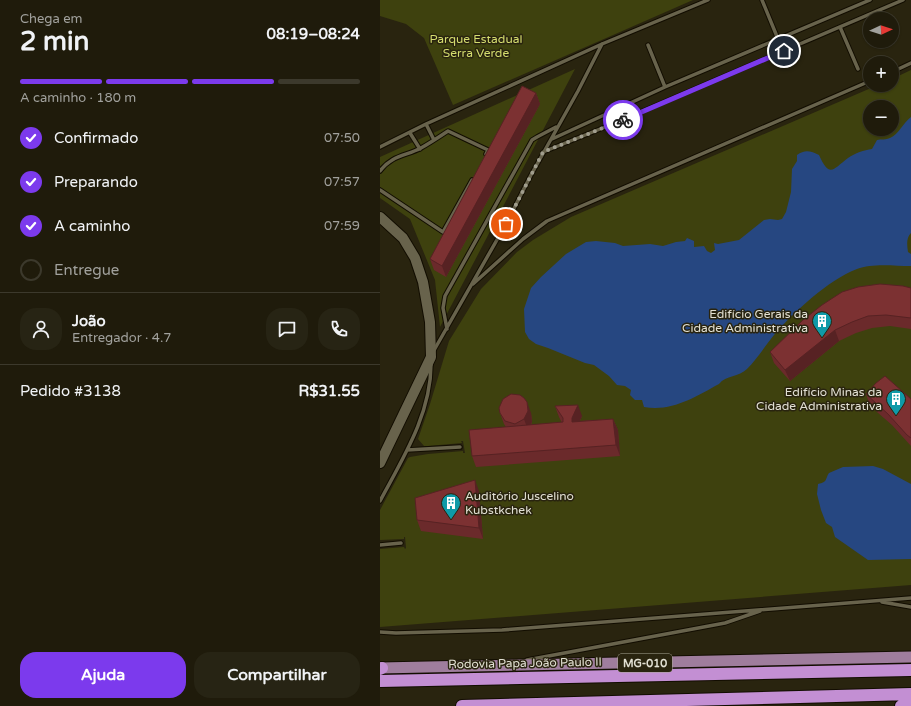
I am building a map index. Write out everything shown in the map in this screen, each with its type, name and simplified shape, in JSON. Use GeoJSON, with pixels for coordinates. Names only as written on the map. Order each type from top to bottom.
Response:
{"type":"FeatureCollection","features":[{"type":"Feature","properties":{"kind":"highway","name":"Rodovia Papa João Paulo II"},"geometry":{"type":"LineString","coordinates":[[380,681],[911,670]]}},
{"type":"Feature","properties":{"kind":"highway"},"geometry":{"type":"LineString","coordinates":[[462,706],[911,694]]}},
{"type":"Feature","properties":{"kind":"highway"},"geometry":{"type":"LineString","coordinates":[[901,706],[911,705]]}},
{"type":"Feature","properties":{"kind":"main road","name":"MG-010"},"geometry":{"type":"LineString","coordinates":[[381,668],[911,657]]}},
{"type":"Feature","properties":{"kind":"street"},"geometry":{"type":"LineString","coordinates":[[380,217],[403,238],[415,258],[423,282],[429,316],[431,357],[380,463]]}},
{"type":"Feature","properties":{"kind":"lane"},"geometry":{"type":"LineString","coordinates":[[380,147],[426,124],[602,44],[708,0]]}},
{"type":"Feature","properties":{"kind":"lane"},"geometry":{"type":"LineString","coordinates":[[762,0],[778,39]]}},
{"type":"Feature","properties":{"kind":"lane"},"geometry":{"type":"LineString","coordinates":[[551,139],[665,87],[870,0]]}},
{"type":"Feature","properties":{"kind":"lane"},"geometry":{"type":"LineString","coordinates":[[543,152],[615,123],[903,0]]}},
{"type":"Feature","properties":{"kind":"lane"},"geometry":{"type":"LineString","coordinates":[[840,27],[858,69]]}},
{"type":"Feature","properties":{"kind":"lane"},"geometry":{"type":"LineString","coordinates":[[380,501],[416,433],[424,411],[431,381],[431,357],[471,287],[602,44]]}},
{"type":"Feature","properties":{"kind":"lane"},"geometry":{"type":"LineString","coordinates":[[648,44],[665,87]]}},
{"type":"Feature","properties":{"kind":"lane"},"geometry":{"type":"LineString","coordinates":[[899,69],[911,63]]}},
{"type":"Feature","properties":{"kind":"lane"},"geometry":{"type":"LineString","coordinates":[[471,287],[523,239],[547,221],[863,84]]}},
{"type":"Feature","properties":{"kind":"lane"},"geometry":{"type":"LineString","coordinates":[[426,124],[434,140]]}},
{"type":"Feature","properties":{"kind":"lane"},"geometry":{"type":"LineString","coordinates":[[447,329],[443,308],[445,296],[532,140],[557,126]]}},
{"type":"Feature","properties":{"kind":"lane"},"geometry":{"type":"LineString","coordinates":[[380,171],[384,165],[399,156],[420,149],[448,131],[488,150],[484,159]]}},
{"type":"Feature","properties":{"kind":"lane"},"geometry":{"type":"LineString","coordinates":[[410,133],[420,149]]}},
{"type":"Feature","properties":{"kind":"lane"},"geometry":{"type":"LineString","coordinates":[[380,190],[444,232],[474,178]]}},
{"type":"Feature","properties":{"kind":"lane"},"geometry":{"type":"LineString","coordinates":[[407,450],[460,447]]}},
{"type":"Feature","properties":{"kind":"lane"},"geometry":{"type":"LineString","coordinates":[[380,545],[401,543]]}},
{"type":"Feature","properties":{"kind":"lane"},"geometry":{"type":"LineString","coordinates":[[380,632],[396,633],[502,630],[911,598]]}},
{"type":"Feature","properties":{"kind":"lane"},"geometry":{"type":"LineString","coordinates":[[877,601],[911,607]]}},
{"type":"Feature","properties":{"kind":"lane"},"geometry":{"type":"LineString","coordinates":[[496,666],[725,623],[767,609]]}},
{"type":"Feature","properties":{"kind":"green space","name":"Parque Estadual Serra Verde"},"geometry":{"type":"Polygon","coordinates":[[[380,0],[693,0],[453,105],[424,38],[406,24],[380,16],[380,0]]]}},
{"type":"Feature","properties":{"kind":"green space"},"geometry":{"type":"Polygon","coordinates":[[[575,69],[440,327],[435,280],[410,219],[380,198],[380,157],[575,69]]]}},
{"type":"Feature","properties":{"kind":"green space"},"geometry":{"type":"Polygon","coordinates":[[[911,70],[911,585],[380,627],[380,549],[406,548],[405,537],[404,539],[380,540],[380,510],[408,458],[428,454],[463,451],[463,453],[465,453],[463,441],[461,441],[462,443],[424,446],[418,439],[449,341],[481,289],[517,252],[533,240],[571,217],[863,91],[899,92],[899,76],[911,70]]]}},
{"type":"Feature","properties":{"kind":"water"},"geometry":{"type":"Polygon","coordinates":[[[911,117],[911,233],[908,237],[907,244],[908,252],[911,254],[911,266],[876,265],[863,267],[846,274],[823,289],[791,317],[774,335],[744,372],[725,379],[701,394],[683,402],[664,407],[644,407],[642,400],[635,400],[630,395],[631,390],[625,386],[617,385],[609,376],[594,365],[536,344],[529,339],[525,332],[524,309],[531,288],[566,254],[586,242],[596,241],[615,243],[623,246],[650,244],[663,246],[685,241],[687,238],[694,241],[694,247],[704,246],[707,251],[711,253],[715,250],[714,243],[718,244],[739,240],[764,220],[782,219],[786,212],[791,192],[792,169],[797,161],[797,155],[805,151],[819,155],[826,167],[832,170],[848,158],[863,151],[872,149],[877,140],[899,136],[899,130],[911,117]]]}},
{"type":"Feature","properties":{"kind":"water"},"geometry":{"type":"Polygon","coordinates":[[[873,466],[883,469],[911,484],[911,559],[868,560],[835,537],[832,527],[826,523],[817,494],[818,484],[825,481],[829,473],[843,467],[873,466]]]}},
{"type":"Feature","properties":{"kind":"building"},"geometry":{"type":"Polygon","coordinates":[[[522,86],[536,93],[442,266],[430,259],[522,86]]]}},
{"type":"Feature","properties":{"kind":"building"},"geometry":{"type":"Polygon","coordinates":[[[880,284],[911,288],[911,318],[886,315],[868,316],[852,322],[835,330],[785,370],[770,352],[803,320],[842,292],[858,287],[880,284]]]}},
{"type":"Feature","properties":{"kind":"building","name":"Edifício Minas da Cidade Administrativa"},"geometry":{"type":"Polygon","coordinates":[[[885,376],[911,399],[911,438],[866,394],[885,376]]]}},
{"type":"Feature","properties":{"kind":"building"},"geometry":{"type":"Polygon","coordinates":[[[511,394],[520,395],[527,402],[528,411],[524,419],[515,424],[505,421],[499,408],[503,399],[511,394]]]}},
{"type":"Feature","properties":{"kind":"building"},"geometry":{"type":"Polygon","coordinates":[[[578,405],[572,418],[572,422],[613,419],[616,445],[472,456],[469,430],[563,422],[563,418],[555,406],[578,405]]]}},
{"type":"Feature","properties":{"kind":"building","name":"Auditório Juscelino Kubstkchek"},"geometry":{"type":"Polygon","coordinates":[[[475,480],[479,528],[417,520],[415,498],[475,480]]]}},
{"type":"Feature","properties":{"kind":"way so far"},"geometry":{"type":"LineString","coordinates":[[506,224],[543,152],[623,120]]}},
{"type":"Feature","properties":{"kind":"place","name":"Edifício Gerais da Cidade Administrativa"},"geometry":{"type":"Point","coordinates":[822,338]}},
{"type":"Feature","properties":{"kind":"place","name":"Edifício Minas da Cidade Administrativa"},"geometry":{"type":"Point","coordinates":[896,416]}},
{"type":"Feature","properties":{"kind":"place","name":"Auditório Juscelino Kubstkchek"},"geometry":{"type":"Point","coordinates":[451,520]}},
{"type":"Feature","properties":{"kind":"route"},"geometry":{"type":"LineString","coordinates":[[623,120],[784,51]]}}]}
